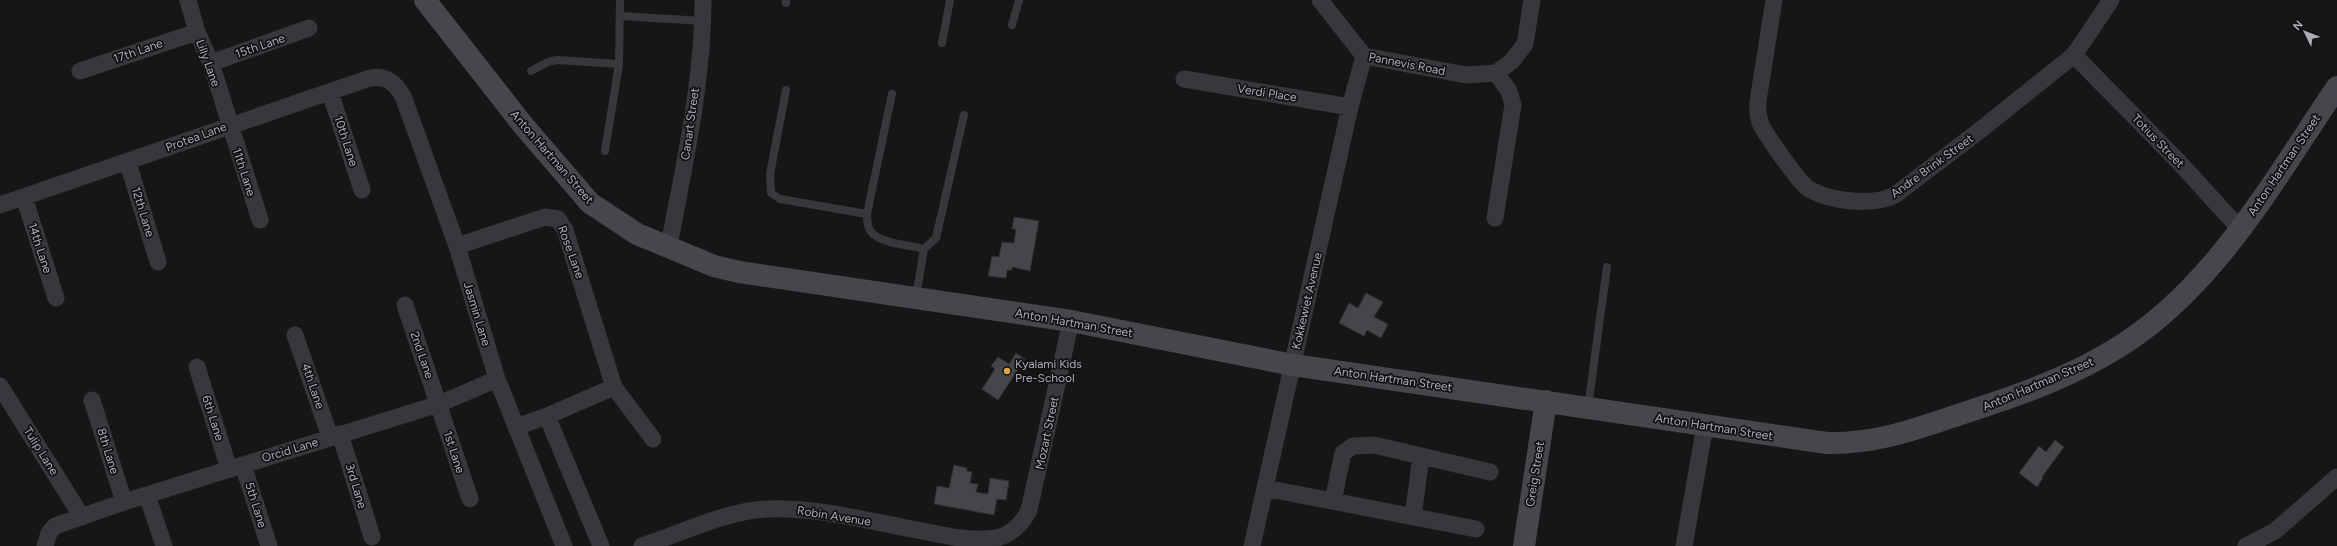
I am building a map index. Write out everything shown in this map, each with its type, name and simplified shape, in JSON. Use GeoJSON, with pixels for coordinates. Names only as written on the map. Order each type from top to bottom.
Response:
{"type":"FeatureCollection","features":[{"type":"Feature","properties":{"kind":"street","name":"Lilly Lane"},"geometry":{"type":"LineString","coordinates":[[188,0],[197,32],[211,63],[229,125]]}},
{"type":"Feature","properties":{"kind":"street","name":"Anton Hartman Street"},"geometry":{"type":"LineString","coordinates":[[425,0],[523,125],[590,203],[637,234],[714,266],[739,272],[1071,321],[1293,365],[1546,401],[1799,440],[1848,443],[1893,437],[1980,408],[2085,366],[2118,347],[2155,321],[2219,256],[2240,229],[2337,87]]}},
{"type":"Feature","properties":{"kind":"street","name":"Canart Street"},"geometry":{"type":"LineString","coordinates":[[669,246],[692,126],[703,21],[703,0]]}},
{"type":"Feature","properties":{"kind":"street","name":"Pannevis Road"},"geometry":{"type":"LineString","coordinates":[[1320,0],[1364,56],[1466,75],[1496,73]]}},
{"type":"Feature","properties":{"kind":"street"},"geometry":{"type":"LineString","coordinates":[[1496,218],[1513,105],[1509,91],[1496,73],[1512,61],[1525,44],[1532,0]]}},
{"type":"Feature","properties":{"kind":"street","name":"Andre Brink Street"},"geometry":{"type":"LineString","coordinates":[[1774,0],[1758,101],[1759,118],[1773,143],[1805,186],[1818,193],[1846,199],[1873,202],[1895,194],[1979,131],[2074,55],[2111,0]]}},
{"type":"Feature","properties":{"kind":"street","name":"15th Lane"},"geometry":{"type":"LineString","coordinates":[[211,63],[309,28]]}},
{"type":"Feature","properties":{"kind":"street","name":"17th Lane"},"geometry":{"type":"LineString","coordinates":[[80,71],[197,32]]}},
{"type":"Feature","properties":{"kind":"street","name":"Totius Street"},"geometry":{"type":"LineString","coordinates":[[2074,55],[2178,160],[2240,229]]}},
{"type":"Feature","properties":{"kind":"street","name":"Kokkewiet Avenue"},"geometry":{"type":"LineString","coordinates":[[1252,546],[1350,107],[1364,56]]}},
{"type":"Feature","properties":{"kind":"street","name":"Protea Lane"},"geometry":{"type":"LineString","coordinates":[[0,205],[128,163],[229,125],[375,77],[383,77],[392,82]]}},
{"type":"Feature","properties":{"kind":"street","name":"Verdi Place"},"geometry":{"type":"LineString","coordinates":[[1184,80],[1350,107]]}},
{"type":"Feature","properties":{"kind":"street","name":"Jasmin Lane"},"geometry":{"type":"LineString","coordinates":[[392,82],[403,96],[457,246],[497,379],[564,546]]}},
{"type":"Feature","properties":{"kind":"street","name":"10th Lane"},"geometry":{"type":"LineString","coordinates":[[330,92],[362,190]]}},
{"type":"Feature","properties":{"kind":"street","name":"11th Lane"},"geometry":{"type":"LineString","coordinates":[[229,125],[260,220]]}},
{"type":"Feature","properties":{"kind":"street","name":"12th Lane"},"geometry":{"type":"LineString","coordinates":[[128,163],[158,262]]}},
{"type":"Feature","properties":{"kind":"street","name":"14th Lane"},"geometry":{"type":"LineString","coordinates":[[24,197],[56,298]]}},
{"type":"Feature","properties":{"kind":"street","name":"Rose Lane"},"geometry":{"type":"LineString","coordinates":[[457,246],[545,217],[558,219],[565,230],[614,387],[653,439]]}},
{"type":"Feature","properties":{"kind":"street","name":"2nd Lane"},"geometry":{"type":"LineString","coordinates":[[405,305],[439,404]]}},
{"type":"Feature","properties":{"kind":"street","name":"Mozart Street"},"geometry":{"type":"LineString","coordinates":[[1025,520],[1029,510],[1071,321]]}},
{"type":"Feature","properties":{"kind":"street","name":"4th Lane"},"geometry":{"type":"LineString","coordinates":[[295,335],[335,436]]}},
{"type":"Feature","properties":{"kind":"street","name":"6th Lane"},"geometry":{"type":"LineString","coordinates":[[197,367],[236,467]]}},
{"type":"Feature","properties":{"kind":"street","name":"Orcid Lane"},"geometry":{"type":"LineString","coordinates":[[45,546],[49,533],[55,526],[124,502],[439,404],[497,379]]}},
{"type":"Feature","properties":{"kind":"street","name":"Tulip Lane"},"geometry":{"type":"LineString","coordinates":[[0,386],[82,517]]}},
{"type":"Feature","properties":{"kind":"street"},"geometry":{"type":"LineString","coordinates":[[516,426],[547,416],[614,387]]}},
{"type":"Feature","properties":{"kind":"street","name":"8th Lane"},"geometry":{"type":"LineString","coordinates":[[92,400],[124,502]]}},
{"type":"Feature","properties":{"kind":"street","name":"Greig Street"},"geometry":{"type":"LineString","coordinates":[[1524,546],[1546,401]]}},
{"type":"Feature","properties":{"kind":"street","name":"1st Lane"},"geometry":{"type":"LineString","coordinates":[[439,404],[470,500]]}},
{"type":"Feature","properties":{"kind":"street"},"geometry":{"type":"LineString","coordinates":[[547,416],[601,546]]}},
{"type":"Feature","properties":{"kind":"street"},"geometry":{"type":"LineString","coordinates":[[1684,546],[1705,425]]}},
{"type":"Feature","properties":{"kind":"street","name":"3rd Lane"},"geometry":{"type":"LineString","coordinates":[[335,436],[372,537]]}},
{"type":"Feature","properties":{"kind":"street"},"geometry":{"type":"LineString","coordinates":[[1333,501],[1343,453],[1353,446],[1374,445],[1490,472]]}},
{"type":"Feature","properties":{"kind":"street"},"geometry":{"type":"LineString","coordinates":[[1413,517],[1421,456]]}},
{"type":"Feature","properties":{"kind":"street","name":"5th Lane"},"geometry":{"type":"LineString","coordinates":[[236,467],[269,546]]}},
{"type":"Feature","properties":{"kind":"street"},"geometry":{"type":"LineString","coordinates":[[2246,546],[2275,531],[2337,477]]}},
{"type":"Feature","properties":{"kind":"street"},"geometry":{"type":"LineString","coordinates":[[1265,488],[1476,529]]}},
{"type":"Feature","properties":{"kind":"street"},"geometry":{"type":"LineString","coordinates":[[147,495],[164,546]]}},
{"type":"Feature","properties":{"kind":"street","name":"Robin Avenue"},"geometry":{"type":"LineString","coordinates":[[642,546],[740,513],[765,509],[813,511],[964,538],[996,538],[1005,535],[1025,520]]}},
{"type":"Feature","properties":{"kind":"lane"},"geometry":{"type":"LineString","coordinates":[[605,151],[619,64],[621,16],[620,0]]}},
{"type":"Feature","properties":{"kind":"lane"},"geometry":{"type":"LineString","coordinates":[[942,43],[950,0]]}},
{"type":"Feature","properties":{"kind":"lane"},"geometry":{"type":"LineString","coordinates":[[1012,26],[1019,0]]}},
{"type":"Feature","properties":{"kind":"lane"},"geometry":{"type":"LineString","coordinates":[[621,16],[703,21]]}},
{"type":"Feature","properties":{"kind":"lane"},"geometry":{"type":"LineString","coordinates":[[531,71],[548,62],[558,60],[619,64]]}},
{"type":"Feature","properties":{"kind":"lane"},"geometry":{"type":"LineString","coordinates":[[786,90],[770,174],[770,192],[780,199],[867,214]]}},
{"type":"Feature","properties":{"kind":"lane"},"geometry":{"type":"LineString","coordinates":[[892,94],[867,214],[869,228],[877,236],[883,239],[924,249]]}},
{"type":"Feature","properties":{"kind":"lane"},"geometry":{"type":"LineString","coordinates":[[915,298],[924,249],[930,245],[939,234],[964,115]]}},
{"type":"Feature","properties":{"kind":"lane"},"geometry":{"type":"LineString","coordinates":[[1588,408],[1607,268]]}},
{"type":"Feature","properties":{"kind":"building"},"geometry":{"type":"Polygon","coordinates":[[[1014,217],[1039,221],[1030,271],[1012,267],[1012,270],[1007,270],[1006,278],[988,276],[992,256],[999,257],[1002,242],[1014,243],[1016,229],[1012,229],[1014,217]]]}},
{"type":"Feature","properties":{"kind":"building"},"geometry":{"type":"Polygon","coordinates":[[[1366,293],[1383,302],[1374,317],[1388,324],[1381,338],[1367,330],[1364,336],[1339,323],[1349,303],[1358,308],[1366,293]]]}},
{"type":"Feature","properties":{"kind":"building"},"geometry":{"type":"Polygon","coordinates":[[[1016,353],[1025,359],[998,400],[982,389],[995,369],[991,366],[998,357],[1009,364],[1016,353]]]}},
{"type":"Feature","properties":{"kind":"building"},"geometry":{"type":"Polygon","coordinates":[[[2055,440],[2064,447],[2042,477],[2043,478],[2037,487],[2019,473],[2039,446],[2046,452],[2055,440]]]}},
{"type":"Feature","properties":{"kind":"building"},"geometry":{"type":"Polygon","coordinates":[[[954,465],[967,468],[967,471],[972,472],[970,483],[978,484],[976,492],[988,494],[990,478],[1009,481],[1006,500],[997,499],[994,515],[934,504],[937,486],[949,488],[954,465]]]}},
{"type":"Feature","properties":{"kind":"place","name":"Kyalami Kids Pre-School"},"geometry":{"type":"Point","coordinates":[1007,371]}}]}
